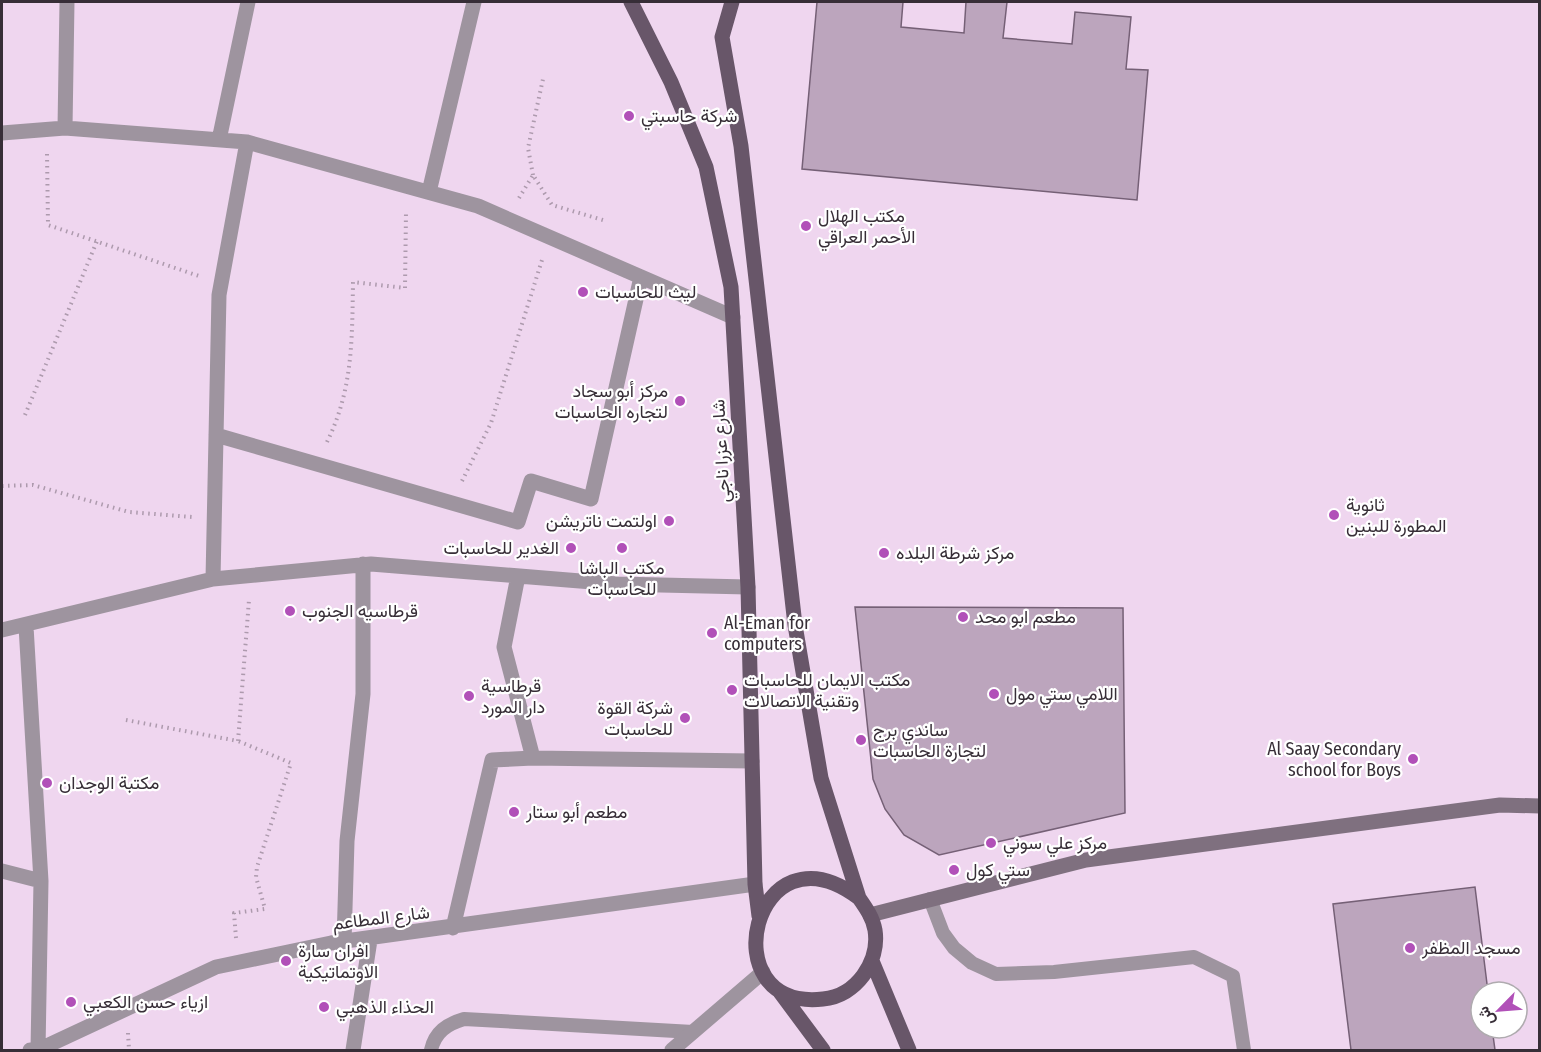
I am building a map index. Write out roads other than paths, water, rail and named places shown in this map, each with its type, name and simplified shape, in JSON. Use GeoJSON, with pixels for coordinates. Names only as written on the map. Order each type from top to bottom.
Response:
{"type":"FeatureCollection","features":[{"type":"Feature","properties":{"kind":"main road","name":"شارع عزرا ناجي"},"geometry":{"type":"LineString","coordinates":[[631,2],[671,82],[706,167],[731,287],[748,587],[755,884],[759,916]]}},
{"type":"Feature","properties":{"kind":"main road"},"geometry":{"type":"LineString","coordinates":[[732,2],[722,37],[741,146],[795,625],[821,778],[859,898],[870,915],[875,945],[872,961],[862,978],[849,990],[831,998],[812,1000],[794,997],[777,987]]}},
{"type":"Feature","properties":{"kind":"main road"},"geometry":{"type":"LineString","coordinates":[[823,1050],[764,972],[756,954],[754,935],[759,916],[769,899],[785,886],[804,880],[824,880],[843,886],[859,898]]}},
{"type":"Feature","properties":{"kind":"main road"},"geometry":{"type":"LineString","coordinates":[[872,961],[909,1050]]}},
{"type":"Feature","properties":{"kind":"street"},"geometry":{"type":"LineString","coordinates":[[65,128],[67,2]]}},
{"type":"Feature","properties":{"kind":"street"},"geometry":{"type":"LineString","coordinates":[[219,140],[248,2]]}},
{"type":"Feature","properties":{"kind":"street"},"geometry":{"type":"LineString","coordinates":[[429,192],[474,2]]}},
{"type":"Feature","properties":{"kind":"street"},"geometry":{"type":"LineString","coordinates":[[2,133],[65,128],[248,142],[477,206],[733,317]]}},
{"type":"Feature","properties":{"kind":"street"},"geometry":{"type":"LineString","coordinates":[[213,579],[221,283],[248,142]]}},
{"type":"Feature","properties":{"kind":"street"},"geometry":{"type":"LineString","coordinates":[[216,435],[518,522],[531,481],[591,499],[641,277]]}},
{"type":"Feature","properties":{"kind":"street"},"geometry":{"type":"LineString","coordinates":[[2,630],[213,579],[363,564],[617,584],[748,587]]}},
{"type":"Feature","properties":{"kind":"street"},"geometry":{"type":"LineString","coordinates":[[344,942],[347,841],[363,694],[363,564]]}},
{"type":"Feature","properties":{"kind":"street"},"geometry":{"type":"LineString","coordinates":[[518,576],[504,648],[533,758]]}},
{"type":"Feature","properties":{"kind":"street"},"geometry":{"type":"LineString","coordinates":[[26,626],[41,881],[35,1050]]}},
{"type":"Feature","properties":{"kind":"street"},"geometry":{"type":"LineString","coordinates":[[453,928],[492,760],[533,758],[752,761]]}},
{"type":"Feature","properties":{"kind":"street"},"geometry":{"type":"LineString","coordinates":[[870,915],[1086,860],[1500,805],[1539,806]]}},
{"type":"Feature","properties":{"kind":"street"},"geometry":{"type":"LineString","coordinates":[[2,871],[41,881]]}},
{"type":"Feature","properties":{"kind":"street","name":"شارع المطاعم"},"geometry":{"type":"LineString","coordinates":[[35,1050],[216,967],[344,942],[755,884]]}},
{"type":"Feature","properties":{"kind":"street"},"geometry":{"type":"LineString","coordinates":[[353,1050],[370,940]]}},
{"type":"Feature","properties":{"kind":"street"},"geometry":{"type":"LineString","coordinates":[[672,1050],[764,972]]}},
{"type":"Feature","properties":{"kind":"lane"},"geometry":{"type":"LineString","coordinates":[[930,899],[944,933],[954,948],[972,963],[996,975],[1054,972],[1194,957],[1233,975],[1244,1050]]}},
{"type":"Feature","properties":{"kind":"lane"},"geometry":{"type":"LineString","coordinates":[[431,1050],[436,1036],[444,1028],[464,1019],[693,1032]]}},
{"type":"Feature","properties":{"kind":"place","name":"شركة حاسبتي"},"geometry":{"type":"Point","coordinates":[629,116]}},
{"type":"Feature","properties":{"kind":"place","name":"مكتب الهلال الأحمر العراقي"},"geometry":{"type":"Point","coordinates":[806,226]}},
{"type":"Feature","properties":{"kind":"place","name":"ليث للحاسبات"},"geometry":{"type":"Point","coordinates":[583,292]}},
{"type":"Feature","properties":{"kind":"place","name":"مركز أبو سجاد لتجاره الحاسبات"},"geometry":{"type":"Point","coordinates":[680,401]}},
{"type":"Feature","properties":{"kind":"place","name":"ثانوية المطورة للبنين"},"geometry":{"type":"Point","coordinates":[1334,515]}},
{"type":"Feature","properties":{"kind":"place","name":"اولتمت ناتريشن"},"geometry":{"type":"Point","coordinates":[669,521]}},
{"type":"Feature","properties":{"kind":"place","name":"الغدير للحاسبات"},"geometry":{"type":"Point","coordinates":[571,548]}},
{"type":"Feature","properties":{"kind":"place","name":"مكتب الباشا للحاسبات"},"geometry":{"type":"Point","coordinates":[622,548]}},
{"type":"Feature","properties":{"kind":"place","name":"مركز شرطة البلده"},"geometry":{"type":"Point","coordinates":[884,553]}},
{"type":"Feature","properties":{"kind":"place","name":"قرطاسيه الجنوب"},"geometry":{"type":"Point","coordinates":[290,611]}},
{"type":"Feature","properties":{"kind":"place","name":"مطعم ابو محد"},"geometry":{"type":"Point","coordinates":[963,617]}},
{"type":"Feature","properties":{"kind":"place","name":"Al-Eman for computers"},"geometry":{"type":"Point","coordinates":[712,633]}},
{"type":"Feature","properties":{"kind":"place","name":"مكتب الايمان للحاسبات وتقنية الاتصالات"},"geometry":{"type":"Point","coordinates":[732,690]}},
{"type":"Feature","properties":{"kind":"place","name":"اللامي ستي مول"},"geometry":{"type":"Point","coordinates":[994,694]}},
{"type":"Feature","properties":{"kind":"place","name":"قرطاسية دار المورد"},"geometry":{"type":"Point","coordinates":[469,696]}},
{"type":"Feature","properties":{"kind":"place","name":"شركة القوة للحاسبات"},"geometry":{"type":"Point","coordinates":[685,718]}},
{"type":"Feature","properties":{"kind":"place","name":"ساندي برج لتجارة الحاسبات"},"geometry":{"type":"Point","coordinates":[861,740]}},
{"type":"Feature","properties":{"kind":"place","name":"Al Saay Secondary school for Boys"},"geometry":{"type":"Point","coordinates":[1413,759]}},
{"type":"Feature","properties":{"kind":"place","name":"مكتبة الوجدان"},"geometry":{"type":"Point","coordinates":[47,783]}},
{"type":"Feature","properties":{"kind":"place","name":"مطعم أبو ستار"},"geometry":{"type":"Point","coordinates":[514,812]}},
{"type":"Feature","properties":{"kind":"place","name":"مركز علي سوني"},"geometry":{"type":"Point","coordinates":[991,843]}},
{"type":"Feature","properties":{"kind":"place","name":"ستي كول"},"geometry":{"type":"Point","coordinates":[954,870]}},
{"type":"Feature","properties":{"kind":"place","name":"مسجد المظفر"},"geometry":{"type":"Point","coordinates":[1410,948]}},
{"type":"Feature","properties":{"kind":"place","name":"افران سارة الاوتماتيكية"},"geometry":{"type":"Point","coordinates":[286,961]}},
{"type":"Feature","properties":{"kind":"place","name":"ازياء حسن الكعبي"},"geometry":{"type":"Point","coordinates":[71,1002]}},
{"type":"Feature","properties":{"kind":"place","name":"الحذاء الذهبي"},"geometry":{"type":"Point","coordinates":[324,1007]}}]}
